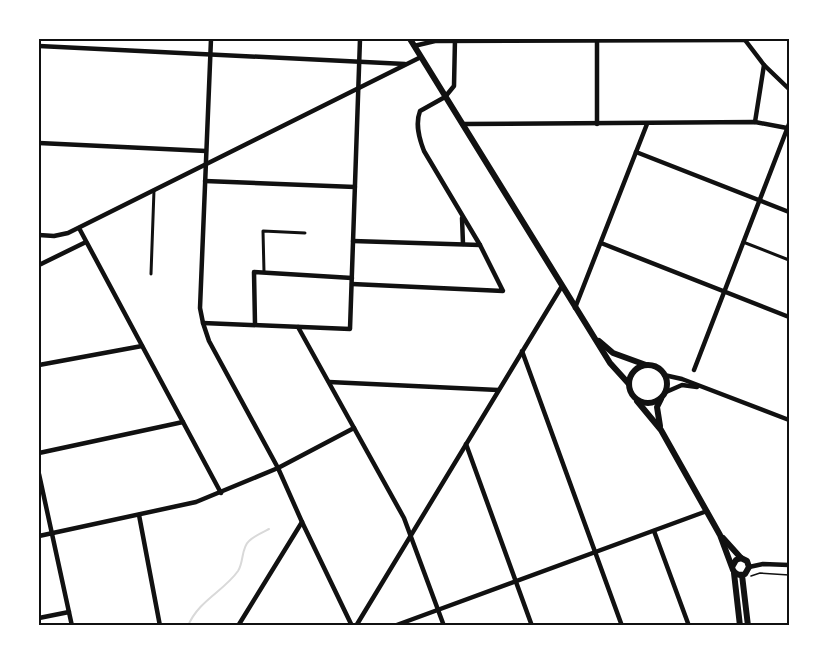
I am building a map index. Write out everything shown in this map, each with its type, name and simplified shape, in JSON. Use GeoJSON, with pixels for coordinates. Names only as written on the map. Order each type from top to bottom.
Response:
{"type":"FeatureCollection","features":[{"type":"Feature","properties":{"kind":"main road"},"geometry":{"type":"LineString","coordinates":[[410,39],[575,308],[610,363],[629,384]]}},
{"type":"Feature","properties":{"kind":"main road"},"geometry":{"type":"LineString","coordinates":[[595,337],[613,353],[657,367],[664,375],[667,383],[666,392],[657,406],[661,430]]}},
{"type":"Feature","properties":{"kind":"main road"},"geometry":{"type":"LineString","coordinates":[[646,365],[637,368],[631,375],[629,384],[631,393],[661,430],[720,536],[733,570],[740,626]]}},
{"type":"Feature","properties":{"kind":"main road"},"geometry":{"type":"LineString","coordinates":[[637,400],[649,404],[661,399]]}},
{"type":"Feature","properties":{"kind":"main road"},"geometry":{"type":"LineString","coordinates":[[720,536],[734,548],[741,558],[747,561],[749,567],[746,577],[748,626]]}},
{"type":"Feature","properties":{"kind":"main road"},"geometry":{"type":"LineString","coordinates":[[733,570],[736,560],[741,558]]}},
{"type":"Feature","properties":{"kind":"main road"},"geometry":{"type":"LineString","coordinates":[[733,570],[746,577]]}},
{"type":"Feature","properties":{"kind":"street"},"geometry":{"type":"LineString","coordinates":[[211,39],[200,308],[203,323],[209,341],[278,468],[354,626]]}},
{"type":"Feature","properties":{"kind":"street"},"geometry":{"type":"LineString","coordinates":[[203,323],[350,329],[360,39]]}},
{"type":"Feature","properties":{"kind":"street"},"geometry":{"type":"LineString","coordinates":[[414,46],[435,40],[745,40],[764,65],[789,89]]}},
{"type":"Feature","properties":{"kind":"street"},"geometry":{"type":"LineString","coordinates":[[255,324],[254,272],[502,291],[480,245],[423,151],[416,120],[420,111],[445,97],[454,86],[455,40]]}},
{"type":"Feature","properties":{"kind":"street"},"geometry":{"type":"LineString","coordinates":[[597,40],[597,124]]}},
{"type":"Feature","properties":{"kind":"street"},"geometry":{"type":"LineString","coordinates":[[39,46],[408,64]]}},
{"type":"Feature","properties":{"kind":"street"},"geometry":{"type":"LineString","coordinates":[[39,235],[54,236],[79,228],[421,57]]}},
{"type":"Feature","properties":{"kind":"street"},"geometry":{"type":"LineString","coordinates":[[755,122],[764,65]]}},
{"type":"Feature","properties":{"kind":"street"},"geometry":{"type":"LineString","coordinates":[[462,124],[755,122],[788,126],[694,370]]}},
{"type":"Feature","properties":{"kind":"street"},"geometry":{"type":"LineString","coordinates":[[575,308],[647,124]]}},
{"type":"Feature","properties":{"kind":"street"},"geometry":{"type":"LineString","coordinates":[[39,143],[206,151]]}},
{"type":"Feature","properties":{"kind":"street"},"geometry":{"type":"LineString","coordinates":[[636,152],[789,212]]}},
{"type":"Feature","properties":{"kind":"street"},"geometry":{"type":"LineString","coordinates":[[205,181],[355,188]]}},
{"type":"Feature","properties":{"kind":"street"},"geometry":{"type":"LineString","coordinates":[[151,274],[154,190]]}},
{"type":"Feature","properties":{"kind":"street"},"geometry":{"type":"LineString","coordinates":[[462,215],[463,244]]}},
{"type":"Feature","properties":{"kind":"street"},"geometry":{"type":"LineString","coordinates":[[79,228],[221,493]]}},
{"type":"Feature","properties":{"kind":"street"},"geometry":{"type":"LineString","coordinates":[[264,272],[263,231],[305,233]]}},
{"type":"Feature","properties":{"kind":"street"},"geometry":{"type":"LineString","coordinates":[[353,241],[480,245]]}},
{"type":"Feature","properties":{"kind":"street"},"geometry":{"type":"LineString","coordinates":[[39,265],[86,242]]}},
{"type":"Feature","properties":{"kind":"street"},"geometry":{"type":"LineString","coordinates":[[743,242],[789,260]]}},
{"type":"Feature","properties":{"kind":"street"},"geometry":{"type":"LineString","coordinates":[[601,243],[789,317]]}},
{"type":"Feature","properties":{"kind":"street"},"geometry":{"type":"LineString","coordinates":[[354,626],[562,286]]}},
{"type":"Feature","properties":{"kind":"street"},"geometry":{"type":"LineString","coordinates":[[298,327],[411,534],[444,626]]}},
{"type":"Feature","properties":{"kind":"street"},"geometry":{"type":"LineString","coordinates":[[39,365],[142,346]]}},
{"type":"Feature","properties":{"kind":"street"},"geometry":{"type":"LineString","coordinates":[[522,351],[622,626]]}},
{"type":"Feature","properties":{"kind":"street"},"geometry":{"type":"LineString","coordinates":[[664,375],[704,387],[789,422]]}},
{"type":"Feature","properties":{"kind":"street"},"geometry":{"type":"LineString","coordinates":[[329,382],[498,390]]}},
{"type":"Feature","properties":{"kind":"street"},"geometry":{"type":"LineString","coordinates":[[666,392],[682,385],[704,387]]}},
{"type":"Feature","properties":{"kind":"street"},"geometry":{"type":"LineString","coordinates":[[39,453],[183,422]]}},
{"type":"Feature","properties":{"kind":"street"},"geometry":{"type":"LineString","coordinates":[[39,536],[196,502],[278,468],[354,428]]}},
{"type":"Feature","properties":{"kind":"street"},"geometry":{"type":"LineString","coordinates":[[466,444],[532,626]]}},
{"type":"Feature","properties":{"kind":"street"},"geometry":{"type":"LineString","coordinates":[[39,474],[72,626]]}},
{"type":"Feature","properties":{"kind":"street"},"geometry":{"type":"LineString","coordinates":[[394,626],[706,511]]}},
{"type":"Feature","properties":{"kind":"street"},"geometry":{"type":"LineString","coordinates":[[139,515],[160,626]]}},
{"type":"Feature","properties":{"kind":"street"},"geometry":{"type":"LineString","coordinates":[[238,626],[302,522]]}},
{"type":"Feature","properties":{"kind":"street"},"geometry":{"type":"LineString","coordinates":[[654,531],[689,626]]}},
{"type":"Feature","properties":{"kind":"street"},"geometry":{"type":"LineString","coordinates":[[749,567],[763,564],[789,565]]}},
{"type":"Feature","properties":{"kind":"street"},"geometry":{"type":"LineString","coordinates":[[39,618],[69,612]]}},
{"type":"Feature","properties":{"kind":"path"},"geometry":{"type":"LineString","coordinates":[[746,577],[760,573],[789,575]]}},
{"type":"Feature","properties":{"kind":"waterway"},"geometry":{"type":"LineString","coordinates":[[188,626],[198,610],[238,571],[246,544],[253,537],[269,529]]}}]}
